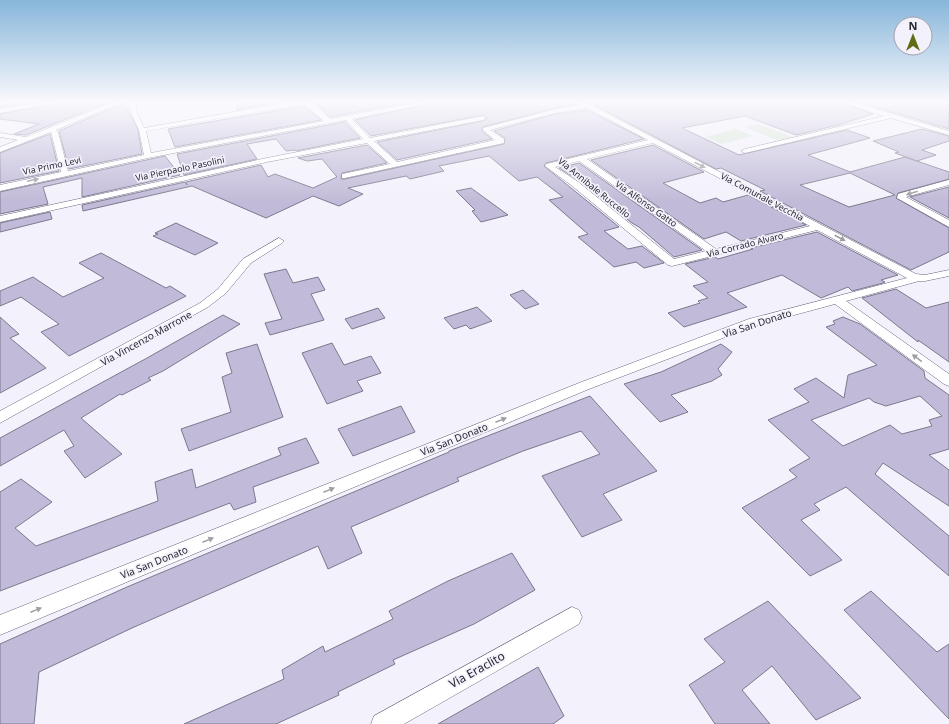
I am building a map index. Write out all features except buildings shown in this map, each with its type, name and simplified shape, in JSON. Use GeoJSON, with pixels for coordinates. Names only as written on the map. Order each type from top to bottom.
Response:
{"type":"FeatureCollection","features":[{"type":"Feature","properties":{"kind":"street"},"geometry":{"type":"LineString","coordinates":[[0,135],[27,140]]}},
{"type":"Feature","properties":{"kind":"street"},"geometry":{"type":"LineString","coordinates":[[0,150],[40,135]]}},
{"type":"Feature","properties":{"kind":"street"},"geometry":{"type":"LineString","coordinates":[[56,135],[65,173]]}},
{"type":"Feature","properties":{"kind":"street"},"geometry":{"type":"LineString","coordinates":[[143,135],[148,156]]}},
{"type":"Feature","properties":{"kind":"street","name":"Via Primo Levi"},"geometry":{"type":"LineString","coordinates":[[0,188],[65,173],[257,135]]}},
{"type":"Feature","properties":{"kind":"street"},"geometry":{"type":"LineString","coordinates":[[364,135],[395,164]]}},
{"type":"Feature","properties":{"kind":"street","name":"Via Pierpaolo Pasolini"},"geometry":{"type":"LineString","coordinates":[[0,218],[393,135]]}},
{"type":"Feature","properties":{"kind":"street"},"geometry":{"type":"LineString","coordinates":[[345,176],[501,141],[493,135]]}},
{"type":"Feature","properties":{"kind":"street","name":"Via Comunale Vecchia"},"geometry":{"type":"LineString","coordinates":[[642,135],[917,278]]}},
{"type":"Feature","properties":{"kind":"street"},"geometry":{"type":"LineString","coordinates":[[745,151],[813,135]]}},
{"type":"Feature","properties":{"kind":"street","name":"Via Annibale Ruccello"},"geometry":{"type":"LineString","coordinates":[[654,141],[549,166],[574,183],[672,263]]}},
{"type":"Feature","properties":{"kind":"street","name":"Via Alfonso Gatto"},"geometry":{"type":"LineString","coordinates":[[580,158],[711,250]]}},
{"type":"Feature","properties":{"kind":"street"},"geometry":{"type":"LineString","coordinates":[[949,182],[901,196],[901,198],[949,224]]}},
{"type":"Feature","properties":{"kind":"street","name":"Via Corrado Alvaro"},"geometry":{"type":"LineString","coordinates":[[672,263],[818,227]]}},
{"type":"Feature","properties":{"kind":"street","name":"Via Vincenzo Marrone"},"geometry":{"type":"LineString","coordinates":[[0,418],[204,305],[222,291],[247,261],[279,241]]}},
{"type":"Feature","properties":{"kind":"street"},"geometry":{"type":"LineString","coordinates":[[917,278],[949,273]]}},
{"type":"Feature","properties":{"kind":"street","name":"Via San Donato"},"geometry":{"type":"LineString","coordinates":[[0,624],[584,386],[753,322],[917,278]]}},
{"type":"Feature","properties":{"kind":"street"},"geometry":{"type":"LineString","coordinates":[[837,300],[949,381]]}},
{"type":"Feature","properties":{"kind":"street","name":"Via Eraclito"},"geometry":{"type":"LineString","coordinates":[[382,724],[572,617]]}},
{"type":"Feature","properties":{"kind":"green space"},"geometry":{"type":"Polygon","coordinates":[[[714,135],[753,136],[722,144],[705,137],[714,135]]]}},
{"type":"Feature","properties":{"kind":"green space"},"geometry":{"type":"Polygon","coordinates":[[[764,135],[787,135],[793,137],[779,141],[764,135]]]}}]}
